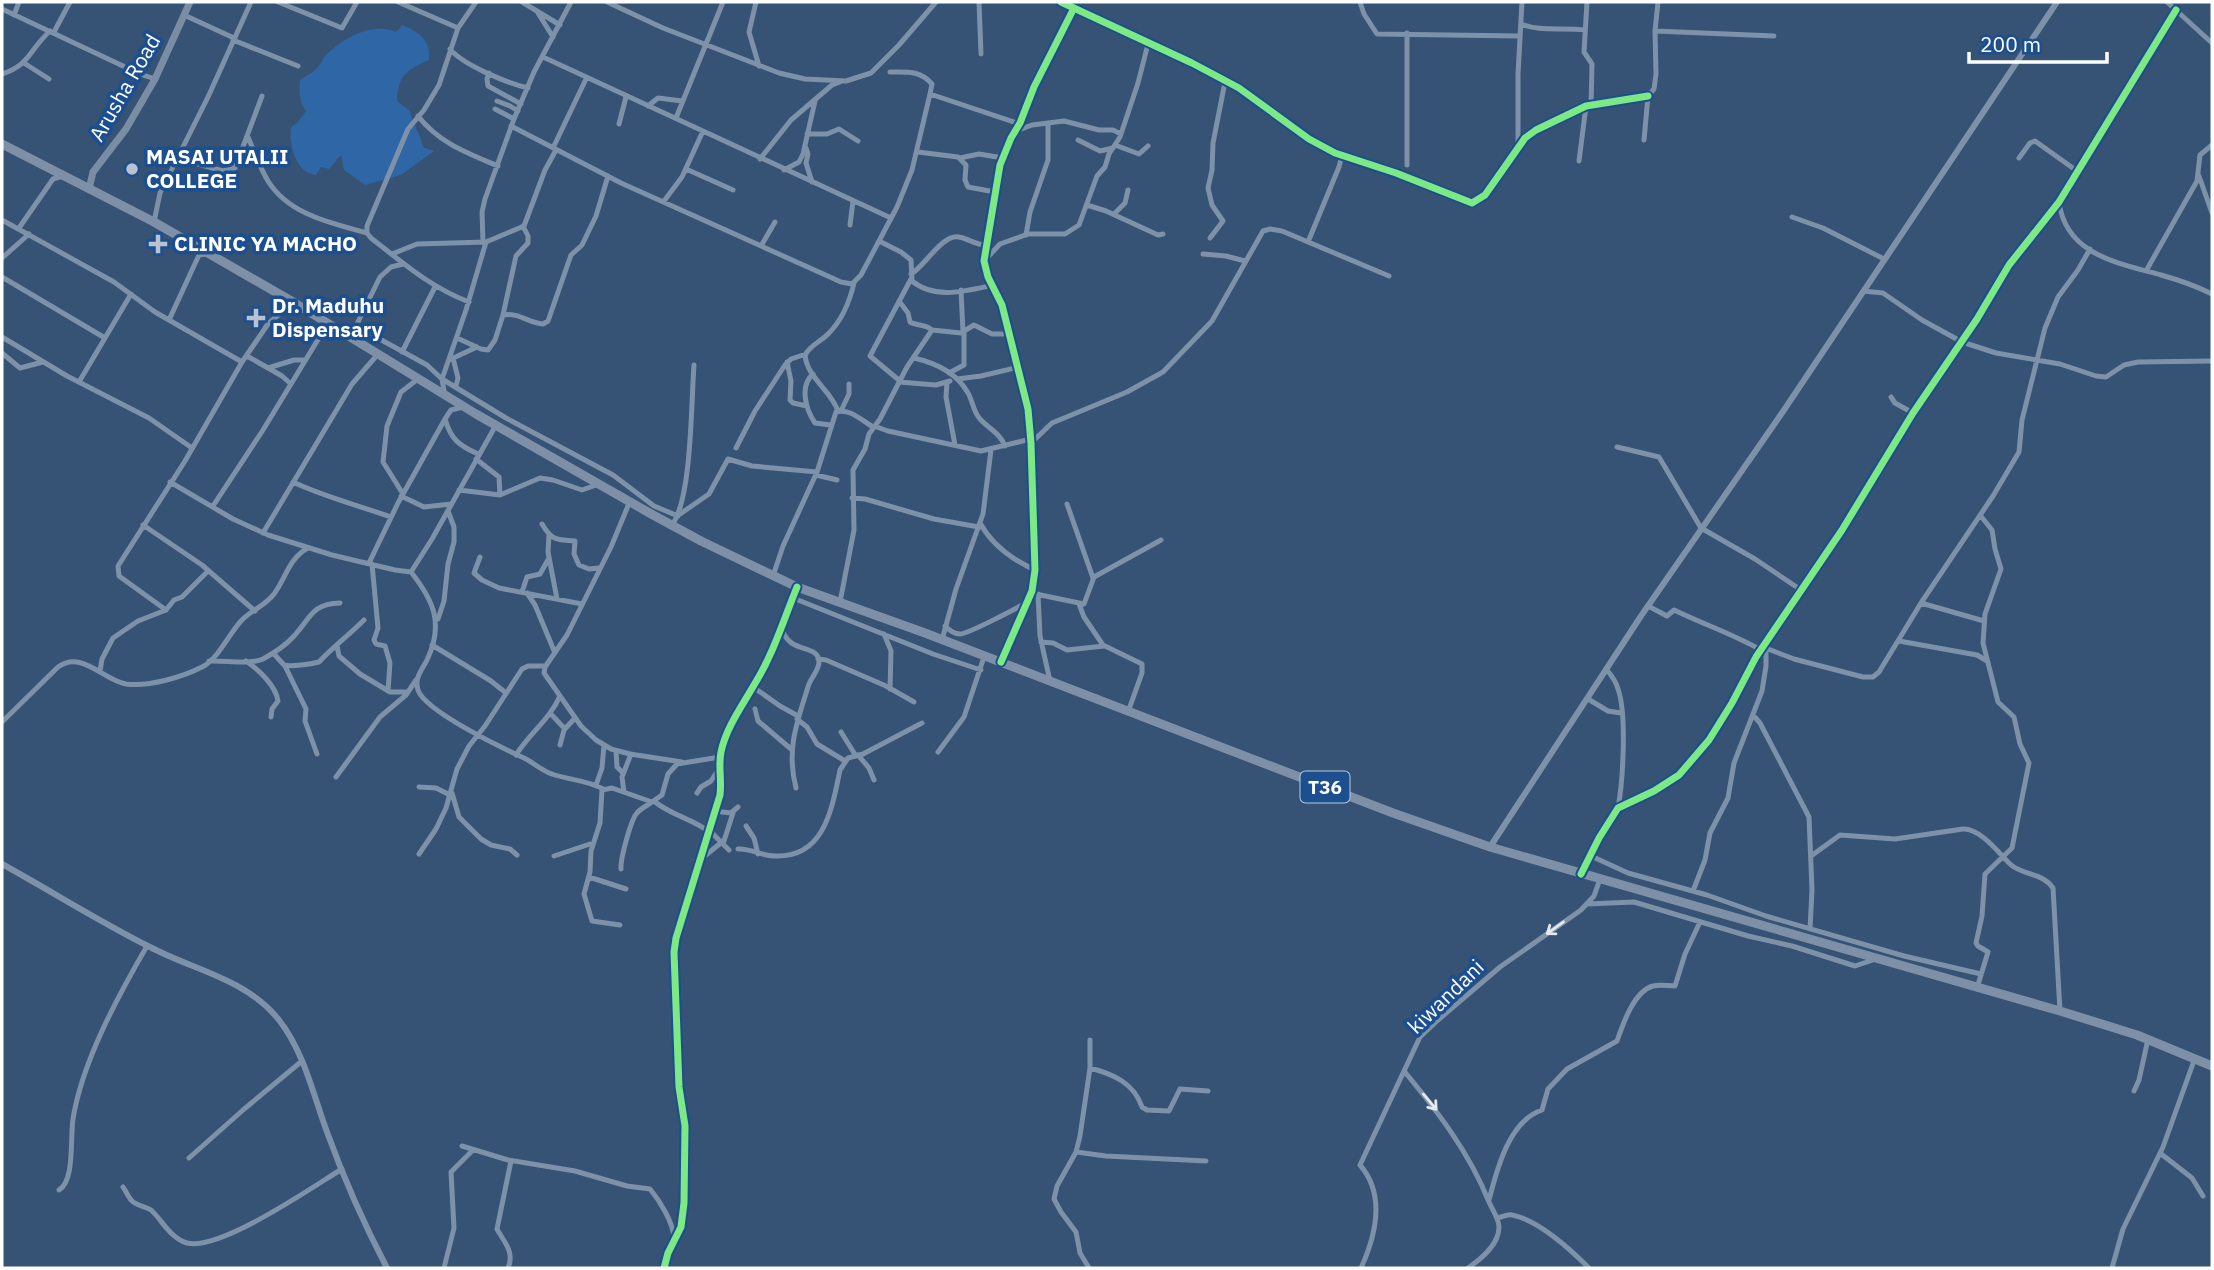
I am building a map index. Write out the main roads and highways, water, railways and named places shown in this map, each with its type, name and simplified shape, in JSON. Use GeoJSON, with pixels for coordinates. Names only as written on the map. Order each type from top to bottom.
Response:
{"type":"FeatureCollection","features":[{"type":"Feature","properties":{"kind":"highway","name":"T36"},"geometry":{"type":"LineString","coordinates":[[2,145],[155,222],[293,302],[463,407],[630,502],[797,587],[1001,662],[1393,813],[1490,847],[2060,1011],[2148,1039],[2212,1066]]}},
{"type":"Feature","properties":{"kind":"main road","name":"Arusha Road"},"geometry":{"type":"LineString","coordinates":[[89,189],[93,172],[115,146],[155,79],[190,2]]}},
{"type":"Feature","properties":{"kind":"place","name":"MASAI UTALII COLLEGE"},"geometry":{"type":"Point","coordinates":[132,169]}},
{"type":"Feature","properties":{"kind":"place","name":"CLINIC YA MACHO"},"geometry":{"type":"Point","coordinates":[158,244]}},
{"type":"Feature","properties":{"kind":"place","name":"Dr. Maduhu Dispensary"},"geometry":{"type":"Point","coordinates":[256,318]}}]}
